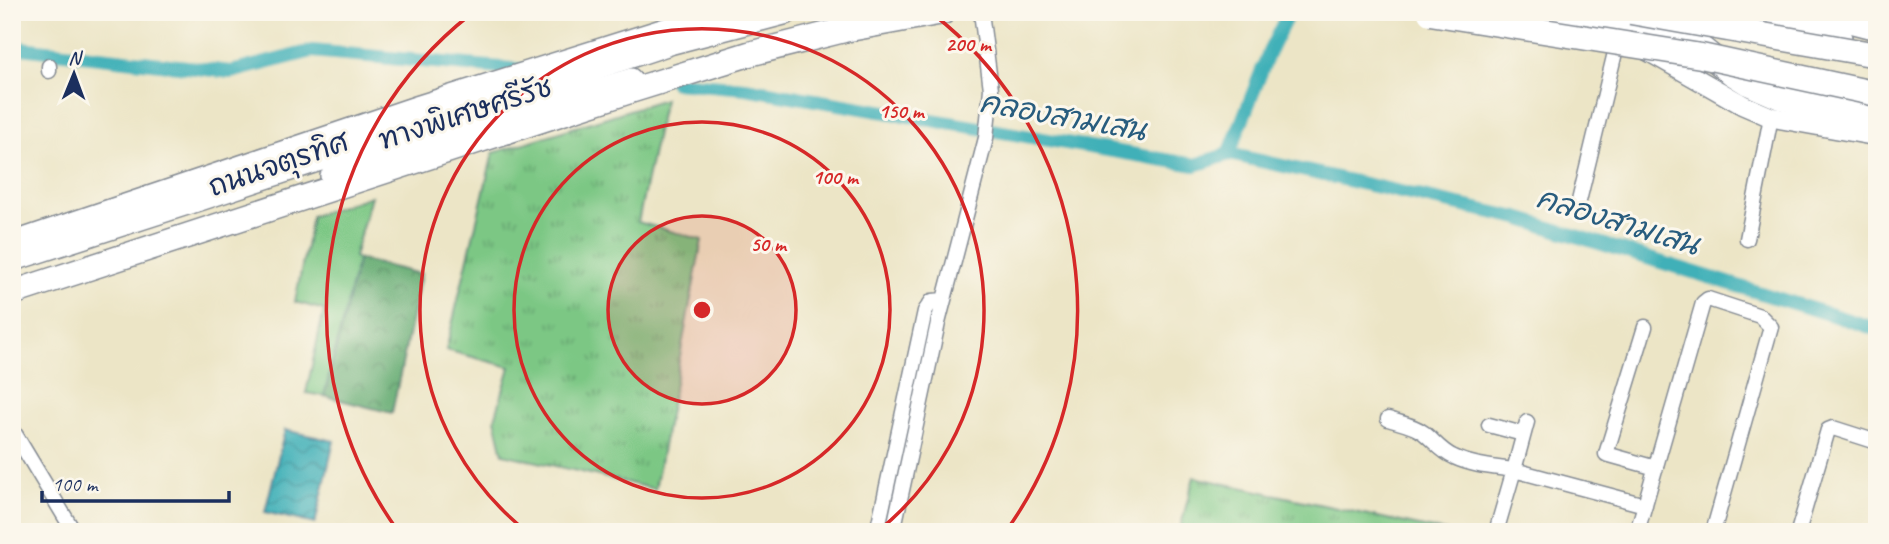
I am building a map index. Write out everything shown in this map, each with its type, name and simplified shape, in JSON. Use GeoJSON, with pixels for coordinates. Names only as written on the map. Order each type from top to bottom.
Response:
{"type":"FeatureCollection","features":[{"type":"Feature","properties":{"kind":"highway","name":"ทางพิเศษศรีรัช"},"geometry":{"type":"LineString","coordinates":[[12,259],[671,42],[786,12]]}},
{"type":"Feature","properties":{"kind":"highway","name":"ทางพิเศษศรีรัช"},"geometry":{"type":"LineString","coordinates":[[12,293],[749,54],[844,30],[943,12]]}},
{"type":"Feature","properties":{"kind":"highway"},"geometry":{"type":"LineString","coordinates":[[1420,12],[1701,56],[1877,94]]}},
{"type":"Feature","properties":{"kind":"highway"},"geometry":{"type":"LineString","coordinates":[[1631,12],[1877,55]]}},
{"type":"Feature","properties":{"kind":"highway"},"geometry":{"type":"LineString","coordinates":[[1656,12],[1776,107],[1877,120]]}},
{"type":"Feature","properties":{"kind":"highway"},"geometry":{"type":"LineString","coordinates":[[1596,21],[1690,40]]}},
{"type":"Feature","properties":{"kind":"main road","name":"ถนนจตุรทิศ"},"geometry":{"type":"LineString","coordinates":[[12,242],[416,106],[687,21],[707,12]]}},
{"type":"Feature","properties":{"kind":"main road"},"geometry":{"type":"LineString","coordinates":[[687,21],[732,12]]}},
{"type":"Feature","properties":{"kind":"main road","name":"ถนนจตุรทิศ"},"geometry":{"type":"LineString","coordinates":[[12,282],[539,106],[758,40],[886,12]]}},
{"type":"Feature","properties":{"kind":"main road"},"geometry":{"type":"LineString","coordinates":[[1536,12],[1596,21],[1721,93],[1877,136]]}},
{"type":"Feature","properties":{"kind":"main road"},"geometry":{"type":"LineString","coordinates":[[1728,12],[1877,48]]}},
{"type":"Feature","properties":{"kind":"main road"},"geometry":{"type":"LineString","coordinates":[[1810,12],[1839,16],[1877,29]]}},
{"type":"Feature","properties":{"kind":"street"},"geometry":{"type":"LineString","coordinates":[[893,532],[944,299],[986,138],[989,72],[981,12]]}},
{"type":"Feature","properties":{"kind":"street"},"geometry":{"type":"LineString","coordinates":[[1579,201],[1620,34]]}},
{"type":"Feature","properties":{"kind":"street"},"geometry":{"type":"LineString","coordinates":[[1747,239],[1776,107]]}},
{"type":"Feature","properties":{"kind":"street"},"geometry":{"type":"LineString","coordinates":[[877,532],[925,311],[932,301],[944,299]]}},
{"type":"Feature","properties":{"kind":"street"},"geometry":{"type":"LineString","coordinates":[[1637,532],[1703,303],[1708,299],[1760,316],[1771,327],[1713,532]]}},
{"type":"Feature","properties":{"kind":"street"},"geometry":{"type":"LineString","coordinates":[[1645,327],[1606,454],[1656,468]]}},
{"type":"Feature","properties":{"kind":"street"},"geometry":{"type":"LineString","coordinates":[[906,394],[922,397]]}},
{"type":"Feature","properties":{"kind":"street"},"geometry":{"type":"LineString","coordinates":[[1388,419],[1409,425],[1423,433],[1452,457],[1514,470],[1645,505]]}},
{"type":"Feature","properties":{"kind":"street"},"geometry":{"type":"LineString","coordinates":[[1489,425],[1525,428],[1496,532]]}},
{"type":"Feature","properties":{"kind":"street"},"geometry":{"type":"LineString","coordinates":[[1798,532],[1828,430],[1833,428],[1877,442]]}},
{"type":"Feature","properties":{"kind":"street"},"geometry":{"type":"LineString","coordinates":[[12,429],[74,532]]}},
{"type":"Feature","properties":{"kind":"green space"},"geometry":{"type":"Polygon","coordinates":[[[664,99],[638,222],[702,240],[655,489],[503,454],[495,419],[510,367],[446,350],[493,153],[664,99]]]}},
{"type":"Feature","properties":{"kind":"green space"},"geometry":{"type":"Polygon","coordinates":[[[371,196],[354,257],[358,259],[324,396],[306,393],[324,310],[295,302],[312,216],[371,196]]]}},
{"type":"Feature","properties":{"kind":"green space"},"geometry":{"type":"Polygon","coordinates":[[[358,259],[421,274],[392,413],[324,396],[358,259]]]}},
{"type":"Feature","properties":{"kind":"green space"},"geometry":{"type":"Polygon","coordinates":[[[1194,477],[1447,532],[1179,532],[1194,477]]]}},
{"type":"Feature","properties":{"kind":"water"},"geometry":{"type":"Polygon","coordinates":[[[285,430],[334,441],[315,524],[265,512],[285,430]]]}},
{"type":"Feature","properties":{"kind":"waterway"},"geometry":{"type":"LineString","coordinates":[[1229,154],[1286,12]]}},
{"type":"Feature","properties":{"kind":"waterway","name":"คลองสามเสน"},"geometry":{"type":"LineString","coordinates":[[12,47],[231,72],[312,51],[523,70]]}},
{"type":"Feature","properties":{"kind":"waterway","name":"คลองสามเสน"},"geometry":{"type":"LineString","coordinates":[[675,82],[745,88],[1195,165],[1229,154],[1518,218],[1877,329]]}}]}
